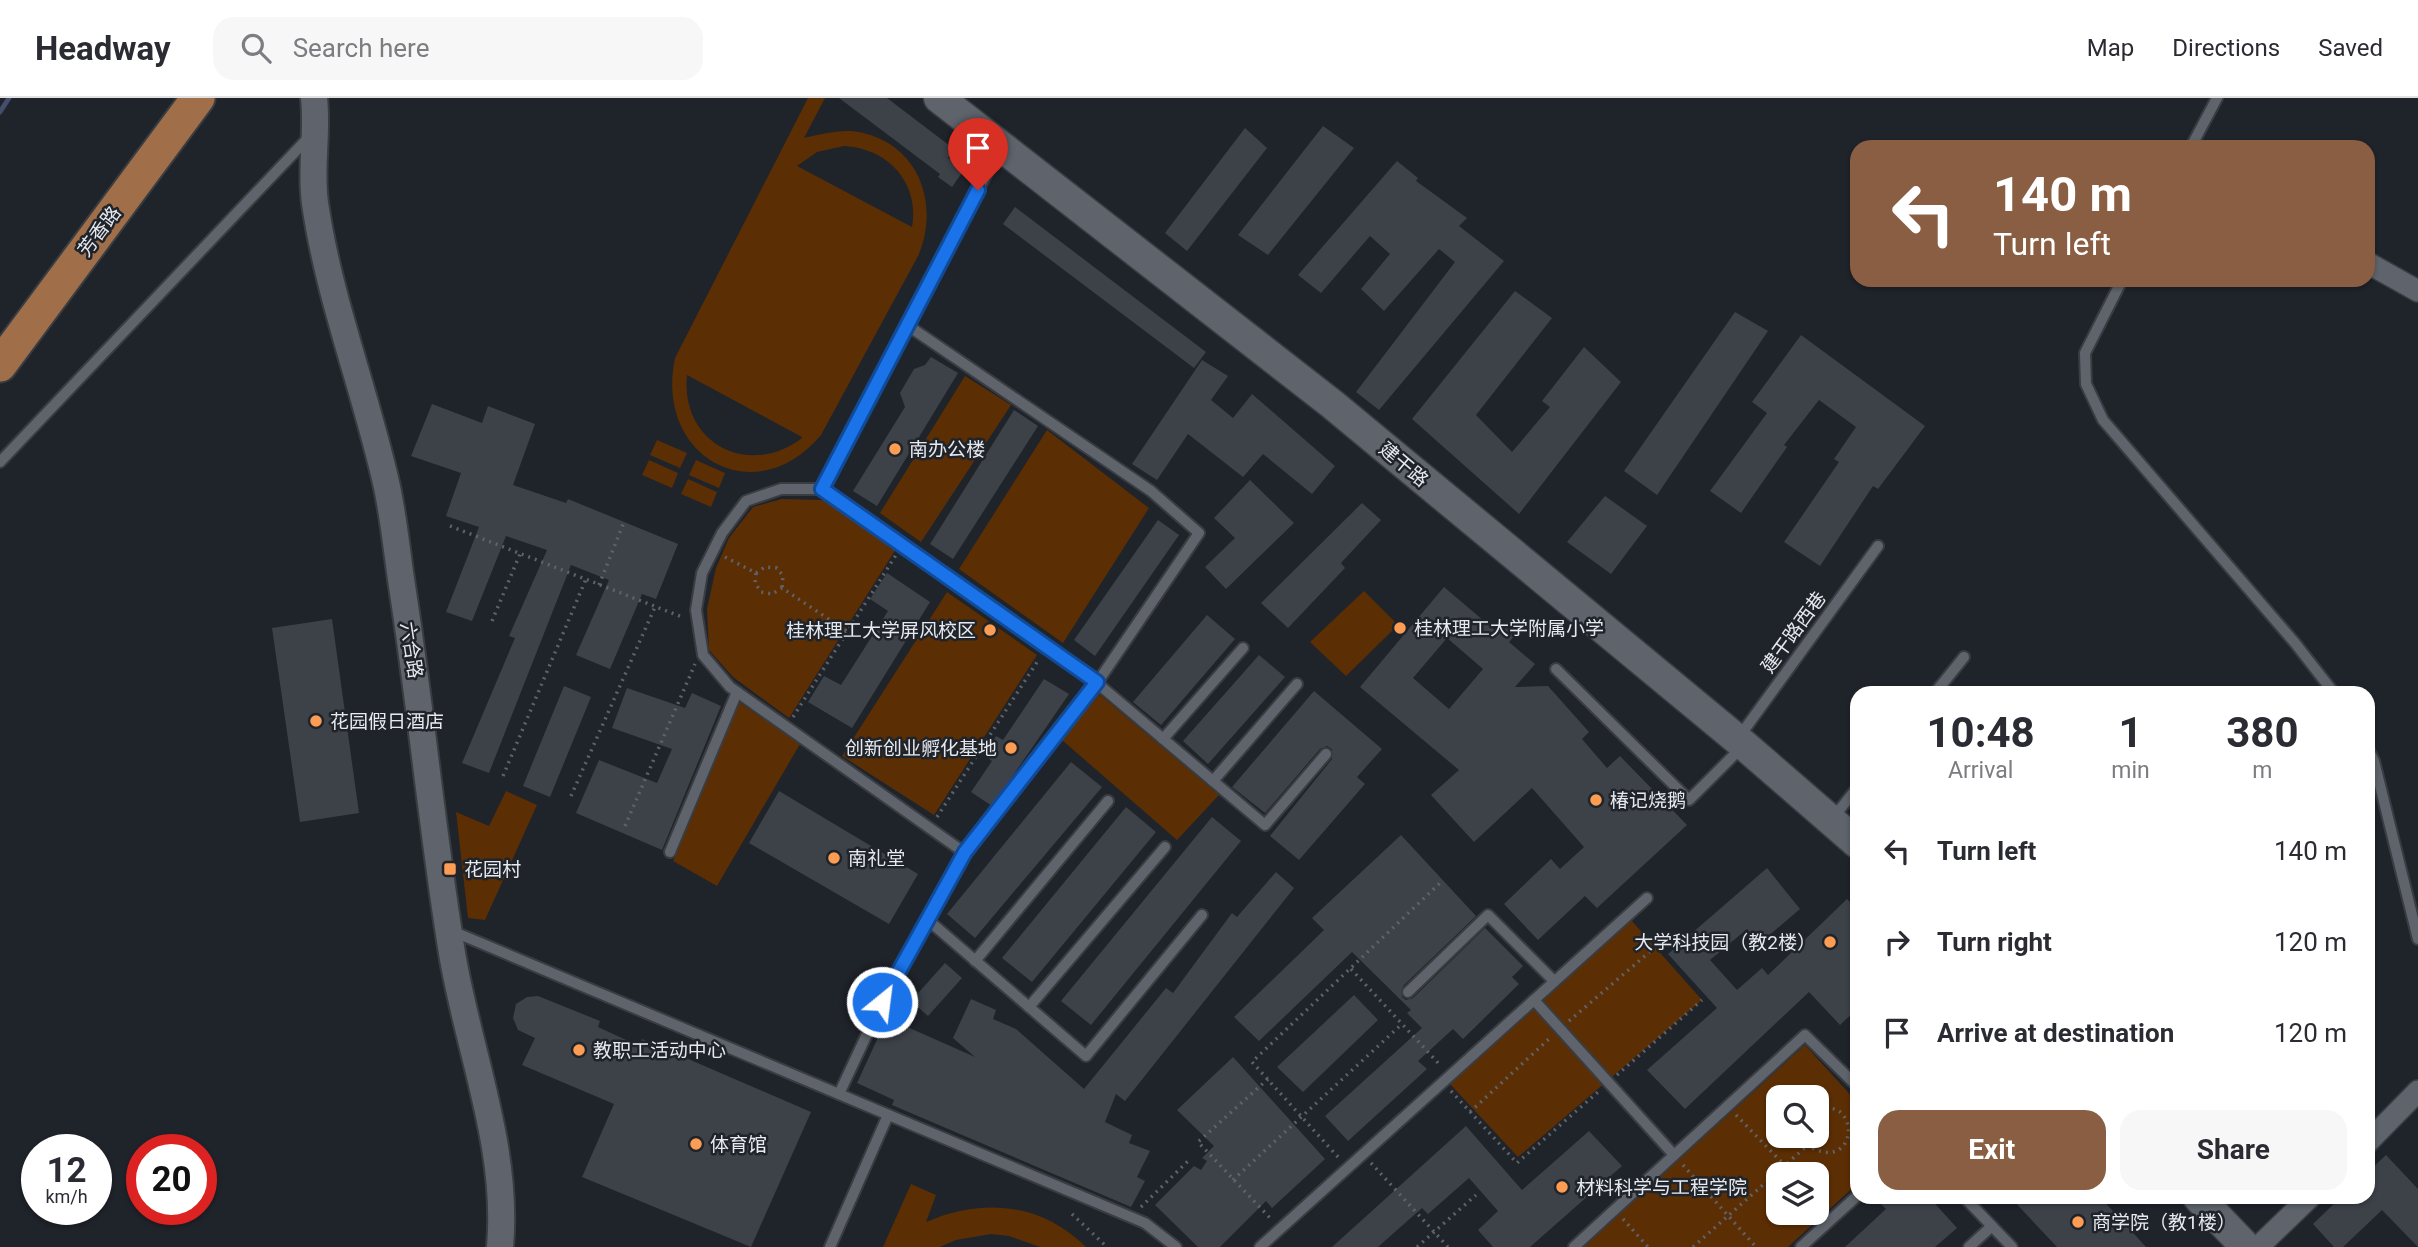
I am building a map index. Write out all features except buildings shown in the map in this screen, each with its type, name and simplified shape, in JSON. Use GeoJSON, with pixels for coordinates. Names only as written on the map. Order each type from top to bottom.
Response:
{"type":"FeatureCollection","features":[{"type":"Feature","properties":{"kind":"main road","name":"芳香路"},"geometry":{"type":"LineString","coordinates":[[0,329],[168,98]]}},
{"type":"Feature","properties":{"kind":"main road","name":"芳香路"},"geometry":{"type":"LineString","coordinates":[[0,365],[198,98]]}},
{"type":"Feature","properties":{"kind":"main road","name":"建干路"},"geometry":{"type":"LineString","coordinates":[[939,98],[1321,396],[1741,742],[1850,838]]}},
{"type":"Feature","properties":{"kind":"main road"},"geometry":{"type":"LineString","coordinates":[[2205,1204],[2246,1247]]}},
{"type":"Feature","properties":{"kind":"street","name":"六合路"},"geometry":{"type":"LineString","coordinates":[[314,98],[317,129],[311,159],[315,203],[339,314],[387,488],[422,718],[449,930],[498,1164],[503,1207],[500,1247]]}},
{"type":"Feature","properties":{"kind":"street"},"geometry":{"type":"LineString","coordinates":[[2375,267],[2418,291]]}},
{"type":"Feature","properties":{"kind":"street"},"geometry":{"type":"LineString","coordinates":[[2375,1135],[2418,1091]]}},
{"type":"Feature","properties":{"kind":"street"},"geometry":{"type":"LineString","coordinates":[[2258,1247],[2304,1204]]}},
{"type":"Feature","properties":{"kind":"lane"},"geometry":{"type":"LineString","coordinates":[[2195,140],[2217,98]]}},
{"type":"Feature","properties":{"kind":"lane"},"geometry":{"type":"LineString","coordinates":[[0,462],[317,129]]}},
{"type":"Feature","properties":{"kind":"lane"},"geometry":{"type":"LineString","coordinates":[[822,489],[1001,145]]}},
{"type":"Feature","properties":{"kind":"lane"},"geometry":{"type":"LineString","coordinates":[[2118,287],[2085,353],[2086,384],[2103,420],[2287,633],[2329,686]]}},
{"type":"Feature","properties":{"kind":"lane"},"geometry":{"type":"LineString","coordinates":[[839,1094],[882,1002],[965,852],[1097,682],[1199,533],[1151,491],[907,325]]}},
{"type":"Feature","properties":{"kind":"lane"},"geometry":{"type":"LineString","coordinates":[[965,852],[737,692],[703,655],[696,610],[702,573],[722,533],[746,500],[781,489],[822,489],[1097,682],[1265,825],[1326,754]]}},
{"type":"Feature","properties":{"kind":"lane","name":"建干路西巷"},"geometry":{"type":"LineString","coordinates":[[1556,669],[1689,800],[1741,742],[1878,546]]}},
{"type":"Feature","properties":{"kind":"lane"},"geometry":{"type":"LineString","coordinates":[[1163,739],[1243,648]]}},
{"type":"Feature","properties":{"kind":"lane"},"geometry":{"type":"LineString","coordinates":[[1941,686],[1964,657]]}},
{"type":"Feature","properties":{"kind":"lane"},"geometry":{"type":"LineString","coordinates":[[1213,781],[1297,684]]}},
{"type":"Feature","properties":{"kind":"lane"},"geometry":{"type":"LineString","coordinates":[[670,852],[737,692]]}},
{"type":"Feature","properties":{"kind":"lane"},"geometry":{"type":"LineString","coordinates":[[2375,765],[2418,939]]}},
{"type":"Feature","properties":{"kind":"lane"},"geometry":{"type":"LineString","coordinates":[[1831,820],[1850,797]]}},
{"type":"Feature","properties":{"kind":"lane"},"geometry":{"type":"LineString","coordinates":[[975,961],[1108,801]]}},
{"type":"Feature","properties":{"kind":"lane"},"geometry":{"type":"LineString","coordinates":[[1029,1007],[1165,847]]}},
{"type":"Feature","properties":{"kind":"lane"},"geometry":{"type":"LineString","coordinates":[[1260,1247],[1647,898]]}},
{"type":"Feature","properties":{"kind":"lane"},"geometry":{"type":"LineString","coordinates":[[928,920],[1086,1056],[1202,915]]}},
{"type":"Feature","properties":{"kind":"lane"},"geometry":{"type":"LineString","coordinates":[[1408,992],[1488,915],[1554,981]]}},
{"type":"Feature","properties":{"kind":"lane"},"geometry":{"type":"LineString","coordinates":[[449,930],[1145,1223],[1176,1247]]}},
{"type":"Feature","properties":{"kind":"lane"},"geometry":{"type":"LineString","coordinates":[[1534,1000],[1674,1155]]}},
{"type":"Feature","properties":{"kind":"lane"},"geometry":{"type":"LineString","coordinates":[[1574,1247],[1805,1035],[1850,1079]]}},
{"type":"Feature","properties":{"kind":"lane"},"geometry":{"type":"LineString","coordinates":[[830,1247],[888,1115]]}},
{"type":"Feature","properties":{"kind":"lane"},"geometry":{"type":"LineString","coordinates":[[1801,1247],[1850,1202]]}},
{"type":"Feature","properties":{"kind":"lane"},"geometry":{"type":"LineString","coordinates":[[1971,1204],[2012,1247]]}},
{"type":"Feature","properties":{"kind":"lane"},"geometry":{"type":"LineString","coordinates":[[1969,1247],[1992,1226]]}},
{"type":"Feature","properties":{"kind":"path"},"geometry":{"type":"LineString","coordinates":[[599,585],[624,522]]}},
{"type":"Feature","properties":{"kind":"path"},"geometry":{"type":"LineString","coordinates":[[450,526],[698,624]]}},
{"type":"Feature","properties":{"kind":"path"},"geometry":{"type":"LineString","coordinates":[[790,720],[899,551]]}},
{"type":"Feature","properties":{"kind":"path"},"geometry":{"type":"LineString","coordinates":[[492,621],[520,554]]}},
{"type":"Feature","properties":{"kind":"path"},"geometry":{"type":"LineString","coordinates":[[725,556],[756,573]]}},
{"type":"Feature","properties":{"kind":"path"},"geometry":{"type":"LineString","coordinates":[[765,566],[777,568],[783,576],[782,588],[772,594],[761,592],[755,583],[756,573],[765,566]]}},
{"type":"Feature","properties":{"kind":"path"},"geometry":{"type":"LineString","coordinates":[[503,776],[586,579]]}},
{"type":"Feature","properties":{"kind":"path"},"geometry":{"type":"LineString","coordinates":[[782,588],[848,632]]}},
{"type":"Feature","properties":{"kind":"path"},"geometry":{"type":"LineString","coordinates":[[571,796],[655,607]]}},
{"type":"Feature","properties":{"kind":"path"},"geometry":{"type":"LineString","coordinates":[[930,828],[1047,646]]}},
{"type":"Feature","properties":{"kind":"path"},"geometry":{"type":"LineString","coordinates":[[625,827],[693,666],[703,655]]}},
{"type":"Feature","properties":{"kind":"path"},"geometry":{"type":"LineString","coordinates":[[1342,1161],[1252,1062],[1440,883]]}},
{"type":"Feature","properties":{"kind":"path"},"geometry":{"type":"LineString","coordinates":[[1351,969],[1402,1024],[1517,1163],[1702,1000]]}},
{"type":"Feature","properties":{"kind":"path"},"geometry":{"type":"LineString","coordinates":[[1233,1180],[1402,1024]]}},
{"type":"Feature","properties":{"kind":"path"},"geometry":{"type":"LineString","coordinates":[[1268,1079],[1198,1143],[1280,1229]]}},
{"type":"Feature","properties":{"kind":"path"},"geometry":{"type":"LineString","coordinates":[[1727,1106],[1781,1162]]}},
{"type":"Feature","properties":{"kind":"path"},"geometry":{"type":"LineString","coordinates":[[1817,1148],[1828,1153],[1840,1149],[1848,1137],[1848,1124],[1842,1114],[1829,1108]]}},
{"type":"Feature","properties":{"kind":"path"},"geometry":{"type":"LineString","coordinates":[[1789,1162],[1805,1148]]}},
{"type":"Feature","properties":{"kind":"path"},"geometry":{"type":"LineString","coordinates":[[1363,1154],[1448,1247]]}},
{"type":"Feature","properties":{"kind":"path"},"geometry":{"type":"LineString","coordinates":[[1674,1155],[1756,1247]]}},
{"type":"Feature","properties":{"kind":"path"},"geometry":{"type":"LineString","coordinates":[[1135,1214],[1188,1161]]}},
{"type":"Feature","properties":{"kind":"path"},"geometry":{"type":"LineString","coordinates":[[1693,1247],[1766,1183]]}},
{"type":"Feature","properties":{"kind":"path"},"geometry":{"type":"LineString","coordinates":[[1417,1247],[1476,1195]]}},
{"type":"Feature","properties":{"kind":"path"},"geometry":{"type":"LineString","coordinates":[[1614,1210],[1648,1247]]}},
{"type":"Feature","properties":{"kind":"path"},"geometry":{"type":"LineString","coordinates":[[1072,1214],[1107,1247]]}},
{"type":"Feature","properties":{"kind":"shaded area"},"geometry":{"type":"Polygon","coordinates":[[[808,98],[825,98],[804,138],[841,131],[863,133],[883,140],[911,164],[920,181],[927,218],[918,256],[821,435],[795,458],[768,470],[741,471],[716,463],[695,447],[680,423],[673,393],[675,358],[808,98]],[[844,146],[817,152],[797,166],[912,227],[911,196],[897,170],[874,153],[844,146]],[[687,375],[688,399],[694,419],[706,436],[722,447],[740,454],[760,455],[781,450],[802,438],[802,437],[687,375]]]}},
{"type":"Feature","properties":{"kind":"shaded area"},"geometry":{"type":"Polygon","coordinates":[[[965,376],[1011,405],[921,542],[880,513],[965,376]]]}},
{"type":"Feature","properties":{"kind":"shaded area"},"geometry":{"type":"Polygon","coordinates":[[[1047,430],[1149,508],[1063,643],[959,569],[1047,430]]]}},
{"type":"Feature","properties":{"kind":"shaded area"},"geometry":{"type":"Polygon","coordinates":[[[657,440],[687,453],[680,468],[650,455],[657,440]]]}},
{"type":"Feature","properties":{"kind":"shaded area"},"geometry":{"type":"Polygon","coordinates":[[[649,460],[678,473],[672,488],[642,475],[649,460]]]}},
{"type":"Feature","properties":{"kind":"shaded area"},"geometry":{"type":"Polygon","coordinates":[[[696,460],[725,473],[719,488],[689,475],[696,460]]]}},
{"type":"Feature","properties":{"kind":"shaded area"},"geometry":{"type":"Polygon","coordinates":[[[688,479],[717,492],[711,507],[681,494],[688,479]]]}},
{"type":"Feature","properties":{"kind":"shaded area"},"geometry":{"type":"Polygon","coordinates":[[[782,499],[823,500],[896,549],[789,718],[733,677],[709,650],[707,609],[716,568],[729,538],[753,507],[782,499]]]}},
{"type":"Feature","properties":{"kind":"shaded area"},"geometry":{"type":"Polygon","coordinates":[[[1364,591],[1398,625],[1346,676],[1310,642],[1364,591]]]}},
{"type":"Feature","properties":{"kind":"shaded area"},"geometry":{"type":"Polygon","coordinates":[[[947,592],[1037,655],[934,815],[842,756],[947,592]]]}},
{"type":"Feature","properties":{"kind":"shaded area"},"geometry":{"type":"Polygon","coordinates":[[[1099,694],[1219,795],[1177,840],[1062,740],[1099,694]]]}},
{"type":"Feature","properties":{"kind":"shaded area"},"geometry":{"type":"Polygon","coordinates":[[[739,702],[800,744],[717,886],[673,861],[739,702]]]}},
{"type":"Feature","properties":{"kind":"shaded area"},"geometry":{"type":"Polygon","coordinates":[[[506,791],[537,805],[485,920],[468,918],[456,812],[489,826],[506,791]]]}},
{"type":"Feature","properties":{"kind":"shaded area"},"geometry":{"type":"Polygon","coordinates":[[[1631,920],[1702,1000],[1518,1157],[1449,1083],[1631,920]]]}},
{"type":"Feature","properties":{"kind":"shaded area"},"geometry":{"type":"Polygon","coordinates":[[[1805,1045],[1850,1094],[1850,1190],[1829,1210],[1829,1162],[1766,1162],[1766,1225],[1812,1225],[1788,1247],[1583,1247],[1805,1045]]]}},
{"type":"Feature","properties":{"kind":"shaded area"},"geometry":{"type":"Polygon","coordinates":[[[911,1184],[936,1195],[926,1222],[968,1209],[1010,1209],[1049,1221],[1086,1247],[1040,1247],[1009,1236],[991,1234],[956,1240],[940,1247],[883,1247],[911,1184]]]}},
{"type":"Feature","properties":{"kind":"waterway"},"geometry":{"type":"LineString","coordinates":[[0,112],[9,98]]}},
{"type":"Feature","properties":{"kind":"place","name":"南办公楼"},"geometry":{"type":"Point","coordinates":[895,449]}},
{"type":"Feature","properties":{"kind":"place","name":"桂林理工大学附属小学"},"geometry":{"type":"Point","coordinates":[1400,628]}},
{"type":"Feature","properties":{"kind":"place","name":"桂林理工大学屏风校区"},"geometry":{"type":"Point","coordinates":[990,630]}},
{"type":"Feature","properties":{"kind":"place","name":"花园假日酒店"},"geometry":{"type":"Point","coordinates":[316,721]}},
{"type":"Feature","properties":{"kind":"place","name":"创新创业孵化基地"},"geometry":{"type":"Point","coordinates":[1011,748]}},
{"type":"Feature","properties":{"kind":"place","name":"椿记烧鹅"},"geometry":{"type":"Point","coordinates":[1596,800]}},
{"type":"Feature","properties":{"kind":"place","name":"南礼堂"},"geometry":{"type":"Point","coordinates":[834,858]}},
{"type":"Feature","properties":{"kind":"place","name":"花园村"},"geometry":{"type":"Point","coordinates":[450,869]}},
{"type":"Feature","properties":{"kind":"place","name":"大学科技园（教2楼）"},"geometry":{"type":"Point","coordinates":[1830,942]}},
{"type":"Feature","properties":{"kind":"place","name":"教职工活动中心"},"geometry":{"type":"Point","coordinates":[579,1050]}},
{"type":"Feature","properties":{"kind":"place","name":"体育馆"},"geometry":{"type":"Point","coordinates":[696,1144]}},
{"type":"Feature","properties":{"kind":"place","name":"材料科学与工程学院"},"geometry":{"type":"Point","coordinates":[1562,1187]}},
{"type":"Feature","properties":{"kind":"place","name":"商学院（教1楼）"},"geometry":{"type":"Point","coordinates":[2078,1222]}},
{"type":"Feature","properties":{"kind":"route"},"geometry":{"type":"LineString","coordinates":[[882,1002],[965,852],[1097,682],[822,489],[978,190]]}}]}
